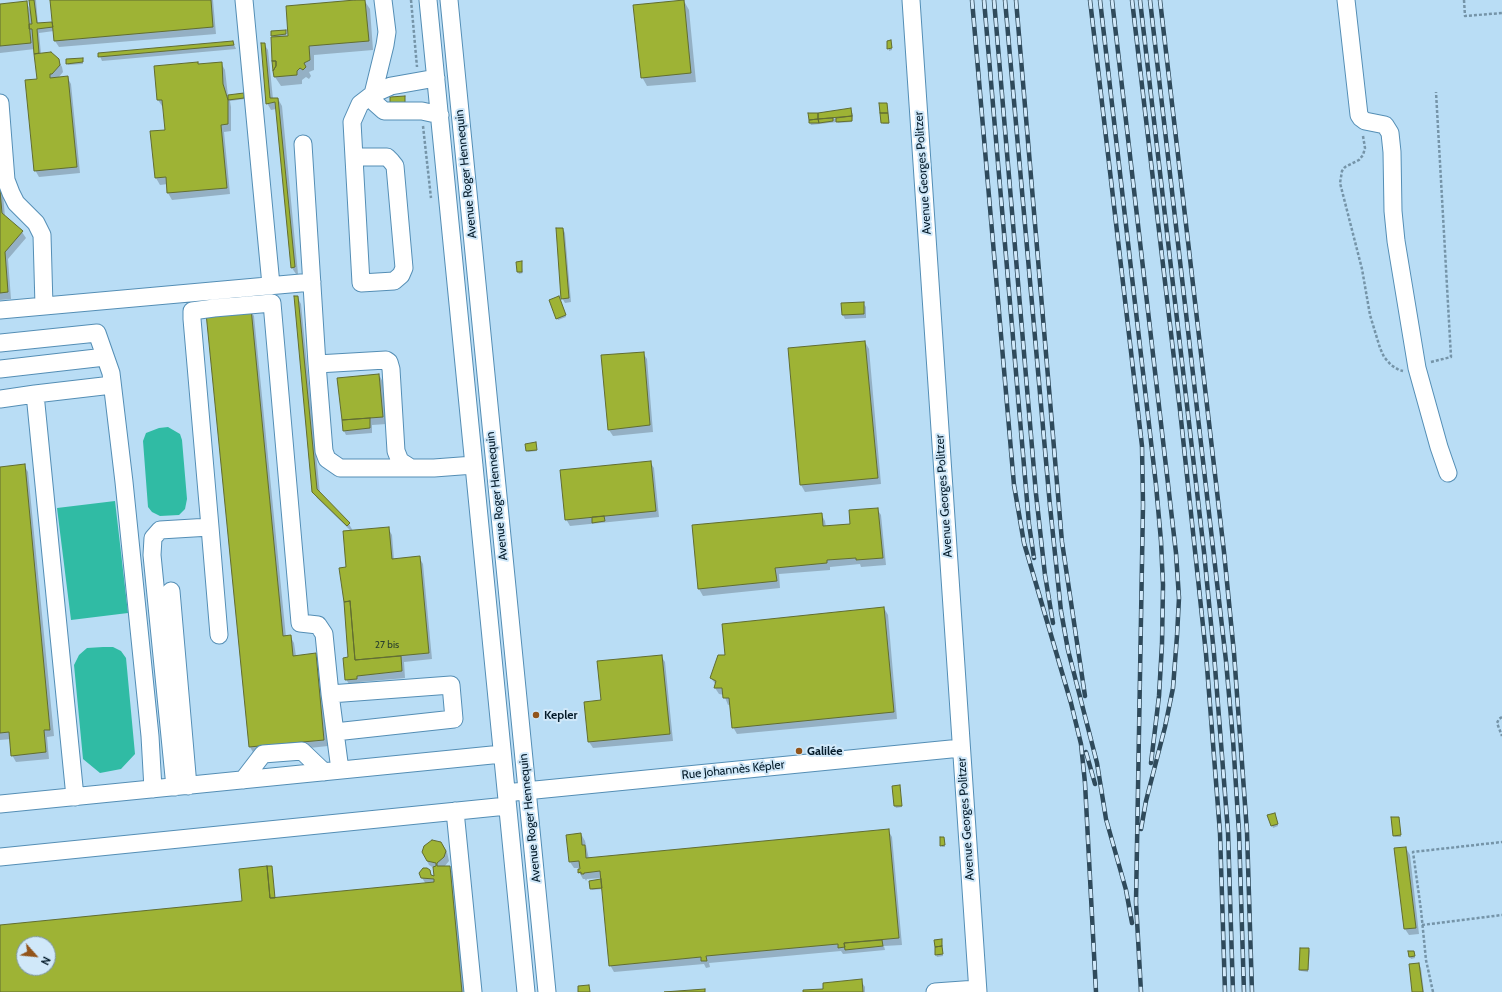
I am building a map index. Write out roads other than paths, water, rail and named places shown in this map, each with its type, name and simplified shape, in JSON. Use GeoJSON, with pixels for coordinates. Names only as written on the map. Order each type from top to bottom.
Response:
{"type":"FeatureCollection","features":[{"type":"Feature","properties":{"kind":"street"},"geometry":{"type":"LineString","coordinates":[[244,0],[271,285]]}},
{"type":"Feature","properties":{"kind":"street"},"geometry":{"type":"LineString","coordinates":[[383,0],[387,32],[386,45],[372,94],[375,103],[384,111],[422,111],[440,115]]}},
{"type":"Feature","properties":{"kind":"street","name":"Avenue Roger Hennequin"},"geometry":{"type":"LineString","coordinates":[[428,0],[526,992]]}},
{"type":"Feature","properties":{"kind":"street","name":"Avenue Roger Hennequin"},"geometry":{"type":"LineString","coordinates":[[449,0],[547,992]]}},
{"type":"Feature","properties":{"kind":"street","name":"Avenue Georges Politzer"},"geometry":{"type":"LineString","coordinates":[[911,0],[977,990]]}},
{"type":"Feature","properties":{"kind":"street"},"geometry":{"type":"LineString","coordinates":[[1346,0],[1359,115],[1365,121],[1385,125],[1390,133],[1392,152],[1393,211],[1396,242],[1417,368],[1439,447],[1448,473]]}},
{"type":"Feature","properties":{"kind":"street"},"geometry":{"type":"LineString","coordinates":[[354,157],[387,157],[395,166],[404,268],[401,275],[394,281],[361,282],[352,122],[360,104],[372,94],[391,86],[436,78]]}},
{"type":"Feature","properties":{"kind":"street"},"geometry":{"type":"LineString","coordinates":[[0,103],[6,180],[10,193],[16,203],[36,223],[42,235],[44,306]]}},
{"type":"Feature","properties":{"kind":"street"},"geometry":{"type":"LineString","coordinates":[[303,144],[317,364],[324,451],[327,459],[340,468],[434,468],[474,465]]}},
{"type":"Feature","properties":{"kind":"street"},"geometry":{"type":"LineString","coordinates":[[0,310],[312,282]]}},
{"type":"Feature","properties":{"kind":"street"},"geometry":{"type":"LineString","coordinates":[[219,635],[192,311],[272,304],[300,623],[318,624],[324,634],[340,770]]}},
{"type":"Feature","properties":{"kind":"street"},"geometry":{"type":"LineString","coordinates":[[0,343],[96,333],[111,373],[128,522],[154,789]]}},
{"type":"Feature","properties":{"kind":"street"},"geometry":{"type":"LineString","coordinates":[[0,369],[105,357]]}},
{"type":"Feature","properties":{"kind":"street"},"geometry":{"type":"LineString","coordinates":[[317,364],[386,360],[389,362],[391,369],[396,451],[400,461],[411,468]]}},
{"type":"Feature","properties":{"kind":"street"},"geometry":{"type":"LineString","coordinates":[[0,398],[112,385]]}},
{"type":"Feature","properties":{"kind":"street"},"geometry":{"type":"LineString","coordinates":[[35,394],[75,797]]}},
{"type":"Feature","properties":{"kind":"street"},"geometry":{"type":"LineString","coordinates":[[182,786],[152,556],[153,538],[160,530],[210,527]]}},
{"type":"Feature","properties":{"kind":"street"},"geometry":{"type":"LineString","coordinates":[[171,591],[182,786]]}},
{"type":"Feature","properties":{"kind":"street"},"geometry":{"type":"LineString","coordinates":[[330,694],[451,685],[454,719],[335,732]]}},
{"type":"Feature","properties":{"kind":"street","name":"Rue Johannès Képler"},"geometry":{"type":"LineString","coordinates":[[0,857],[455,811],[506,799],[527,791],[961,748]]}},
{"type":"Feature","properties":{"kind":"street"},"geometry":{"type":"LineString","coordinates":[[243,780],[263,754],[302,751],[324,772]]}},
{"type":"Feature","properties":{"kind":"street"},"geometry":{"type":"LineString","coordinates":[[0,804],[502,754]]}},
{"type":"Feature","properties":{"kind":"street"},"geometry":{"type":"LineString","coordinates":[[455,811],[473,992]]}},
{"type":"Feature","properties":{"kind":"street"},"geometry":{"type":"LineString","coordinates":[[935,992],[977,990]]}},
{"type":"Feature","properties":{"kind":"railway"},"geometry":{"type":"LineString","coordinates":[[972,0],[1014,485],[1024,543],[1071,703],[1081,744],[1085,783],[1096,992]]}},
{"type":"Feature","properties":{"kind":"railway"},"geometry":{"type":"LineString","coordinates":[[984,0],[1029,524],[1034,558]]}},
{"type":"Feature","properties":{"kind":"railway"},"geometry":{"type":"LineString","coordinates":[[994,0],[1036,494],[1045,575],[1053,623]]}},
{"type":"Feature","properties":{"kind":"railway"},"geometry":{"type":"LineString","coordinates":[[1005,0],[1050,506],[1061,611],[1068,650],[1097,763],[1106,819],[1126,890],[1132,923]]}},
{"type":"Feature","properties":{"kind":"railway"},"geometry":{"type":"LineString","coordinates":[[1016,0],[1062,542],[1085,696]]}},
{"type":"Feature","properties":{"kind":"railway"},"geometry":{"type":"LineString","coordinates":[[1090,0],[1142,446],[1143,505],[1136,902],[1141,992]]}},
{"type":"Feature","properties":{"kind":"railway"},"geometry":{"type":"LineString","coordinates":[[1100,0],[1156,485],[1161,541],[1163,585],[1162,644],[1159,696],[1151,763]]}},
{"type":"Feature","properties":{"kind":"railway"},"geometry":{"type":"LineString","coordinates":[[1112,0],[1176,553],[1179,598],[1173,688],[1165,727],[1146,801],[1141,829]]}},
{"type":"Feature","properties":{"kind":"railway"},"geometry":{"type":"LineString","coordinates":[[1132,0],[1180,410],[1206,654],[1220,833],[1225,992]]}},
{"type":"Feature","properties":{"kind":"railway"},"geometry":{"type":"LineString","coordinates":[[1140,0],[1204,552],[1214,654],[1228,832],[1233,992]]}},
{"type":"Feature","properties":{"kind":"railway"},"geometry":{"type":"LineString","coordinates":[[1150,0],[1226,661],[1239,832],[1244,992]]}},
{"type":"Feature","properties":{"kind":"railway"},"geometry":{"type":"LineString","coordinates":[[1160,0],[1224,552],[1234,653],[1247,832],[1252,992]]}},
{"type":"Feature","properties":{"kind":"railway"},"geometry":{"type":"LineString","coordinates":[[1086,752],[1095,784]]}},
{"type":"Feature","properties":{"kind":"place","name":"Kepler"},"geometry":{"type":"Point","coordinates":[536,715]}},
{"type":"Feature","properties":{"kind":"place","name":"Galilée"},"geometry":{"type":"Point","coordinates":[799,751]}}]}
